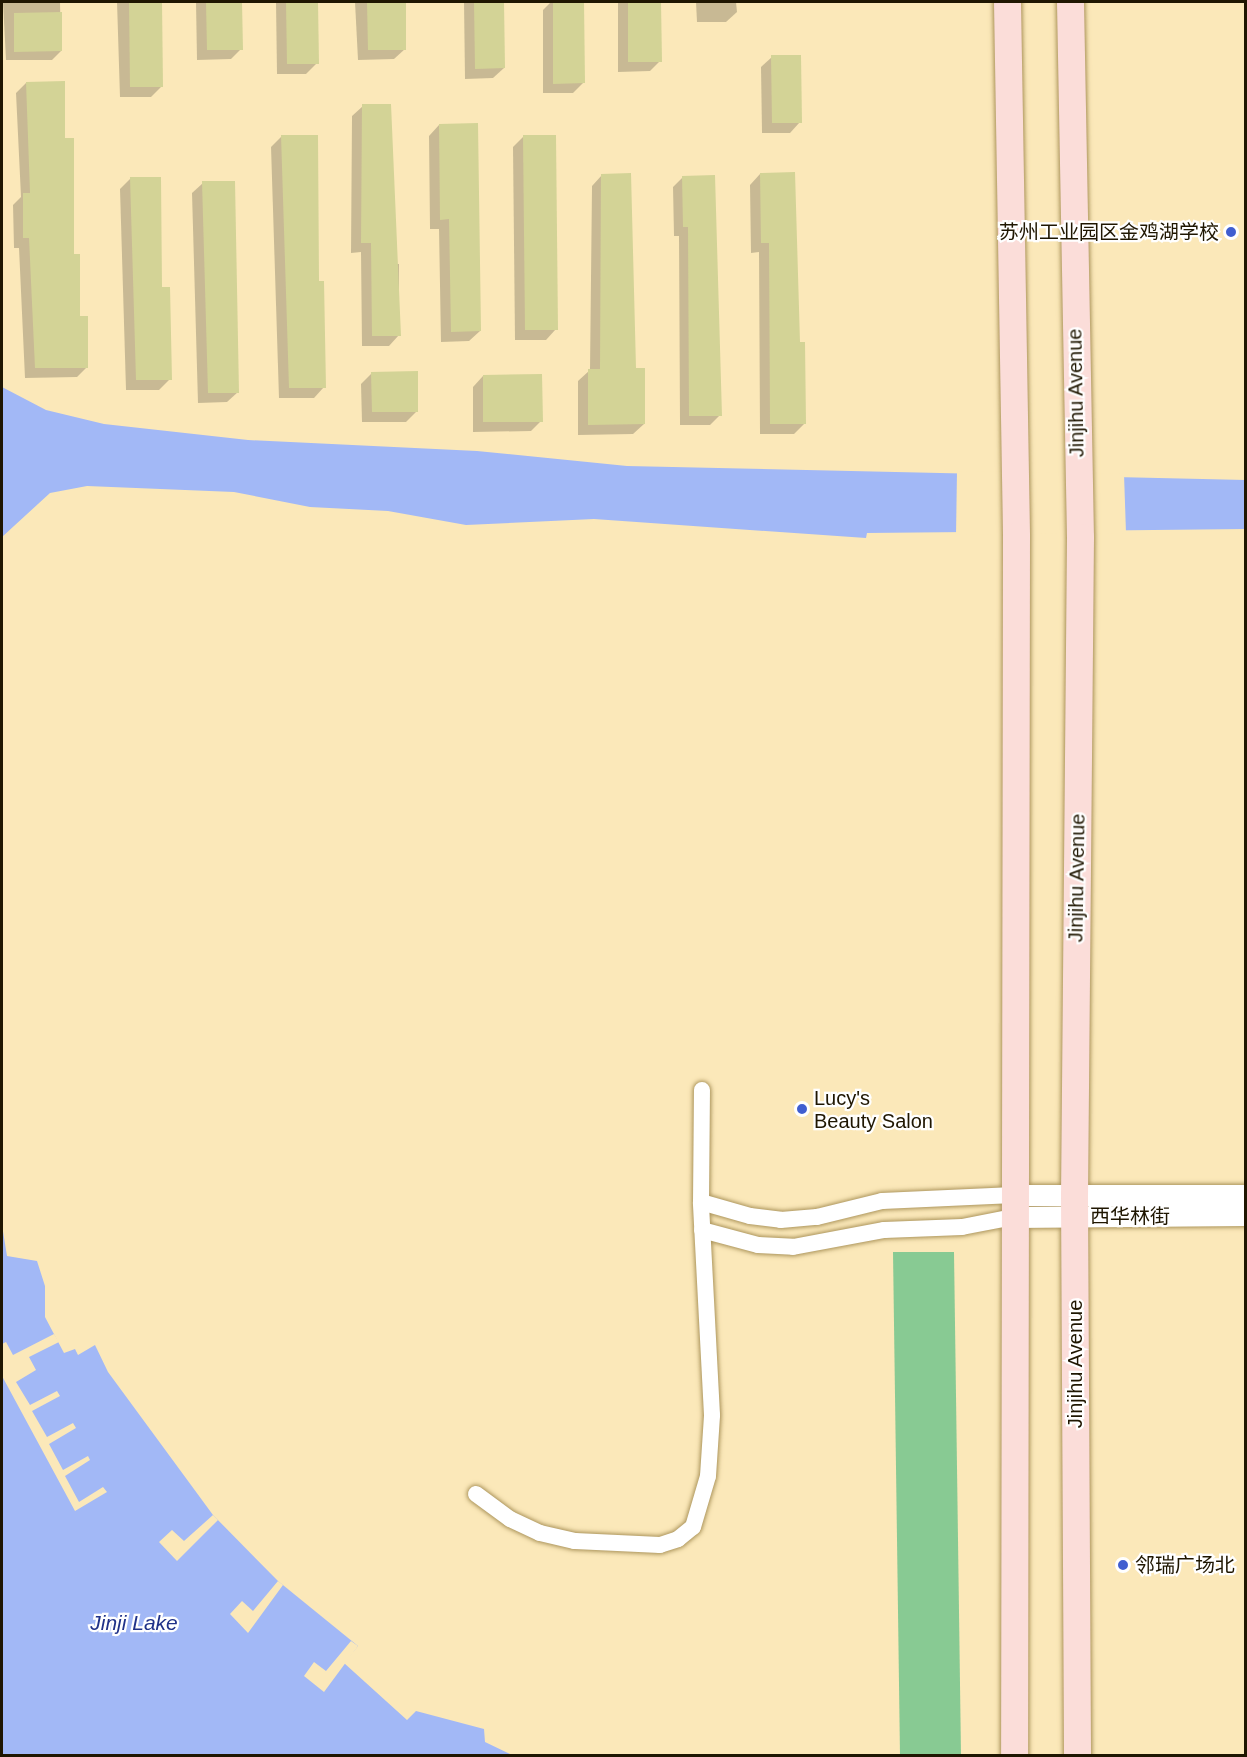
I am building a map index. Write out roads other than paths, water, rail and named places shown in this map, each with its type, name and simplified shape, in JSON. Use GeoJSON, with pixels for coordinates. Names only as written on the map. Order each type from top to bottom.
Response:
{"type":"FeatureCollection","features":[{"type":"Feature","properties":{"kind":"main road"},"geometry":{"type":"LineString","coordinates":[[1007,2],[1016,536],[1014,1755]]}},
{"type":"Feature","properties":{"kind":"main road","name":"Jinjihu Avenue"},"geometry":{"type":"LineString","coordinates":[[1070,2],[1080,537],[1074,1205],[1077,1755]]}},
{"type":"Feature","properties":{"kind":"street"},"geometry":{"type":"LineString","coordinates":[[476,1494],[510,1519],[540,1533],[574,1541],[660,1545],[678,1539],[693,1527],[708,1476],[712,1414],[701,1203],[702,1090]]}},
{"type":"Feature","properties":{"kind":"street","name":"西华林街"},"geometry":{"type":"LineString","coordinates":[[1014,1206],[1074,1205],[1245,1195]]}},
{"type":"Feature","properties":{"kind":"street"},"geometry":{"type":"LineString","coordinates":[[701,1203],[781,1220],[817,1217],[882,1201],[1014,1206]]}},
{"type":"Feature","properties":{"kind":"street","name":"西华林街"},"geometry":{"type":"LineString","coordinates":[[1074,1205],[1245,1215]]}},
{"type":"Feature","properties":{"kind":"street"},"geometry":{"type":"LineString","coordinates":[[702,1230],[758,1245],[793,1247],[884,1230],[962,1227],[1014,1206]]}},
{"type":"Feature","properties":{"kind":"water"},"geometry":{"type":"Polygon","coordinates":[[[2,387],[46,410],[104,424],[248,440],[477,451],[627,466],[1246,480],[1245,529],[867,533],[866,538],[594,519],[466,525],[388,511],[310,507],[234,492],[87,486],[50,493],[2,537],[2,387]]]}},
{"type":"Feature","properties":{"kind":"water","name":"Jinji Lake"},"geometry":{"type":"Polygon","coordinates":[[[2,1225],[7,1256],[37,1261],[45,1286],[45,1317],[64,1353],[75,1349],[78,1355],[95,1345],[108,1372],[213,1515],[278,1581],[358,1646],[344,1663],[407,1720],[416,1711],[484,1729],[485,1742],[512,1755],[2,1755],[2,1225]]]}},
{"type":"Feature","properties":{"kind":"place","name":"苏州工业园区金鸡湖学校"},"geometry":{"type":"Point","coordinates":[1231,232]}},
{"type":"Feature","properties":{"kind":"place","name":"Lucy's Beauty Salon"},"geometry":{"type":"Point","coordinates":[802,1109]}},
{"type":"Feature","properties":{"kind":"place","name":"邻瑞广场北"},"geometry":{"type":"Point","coordinates":[1123,1565]}}]}
